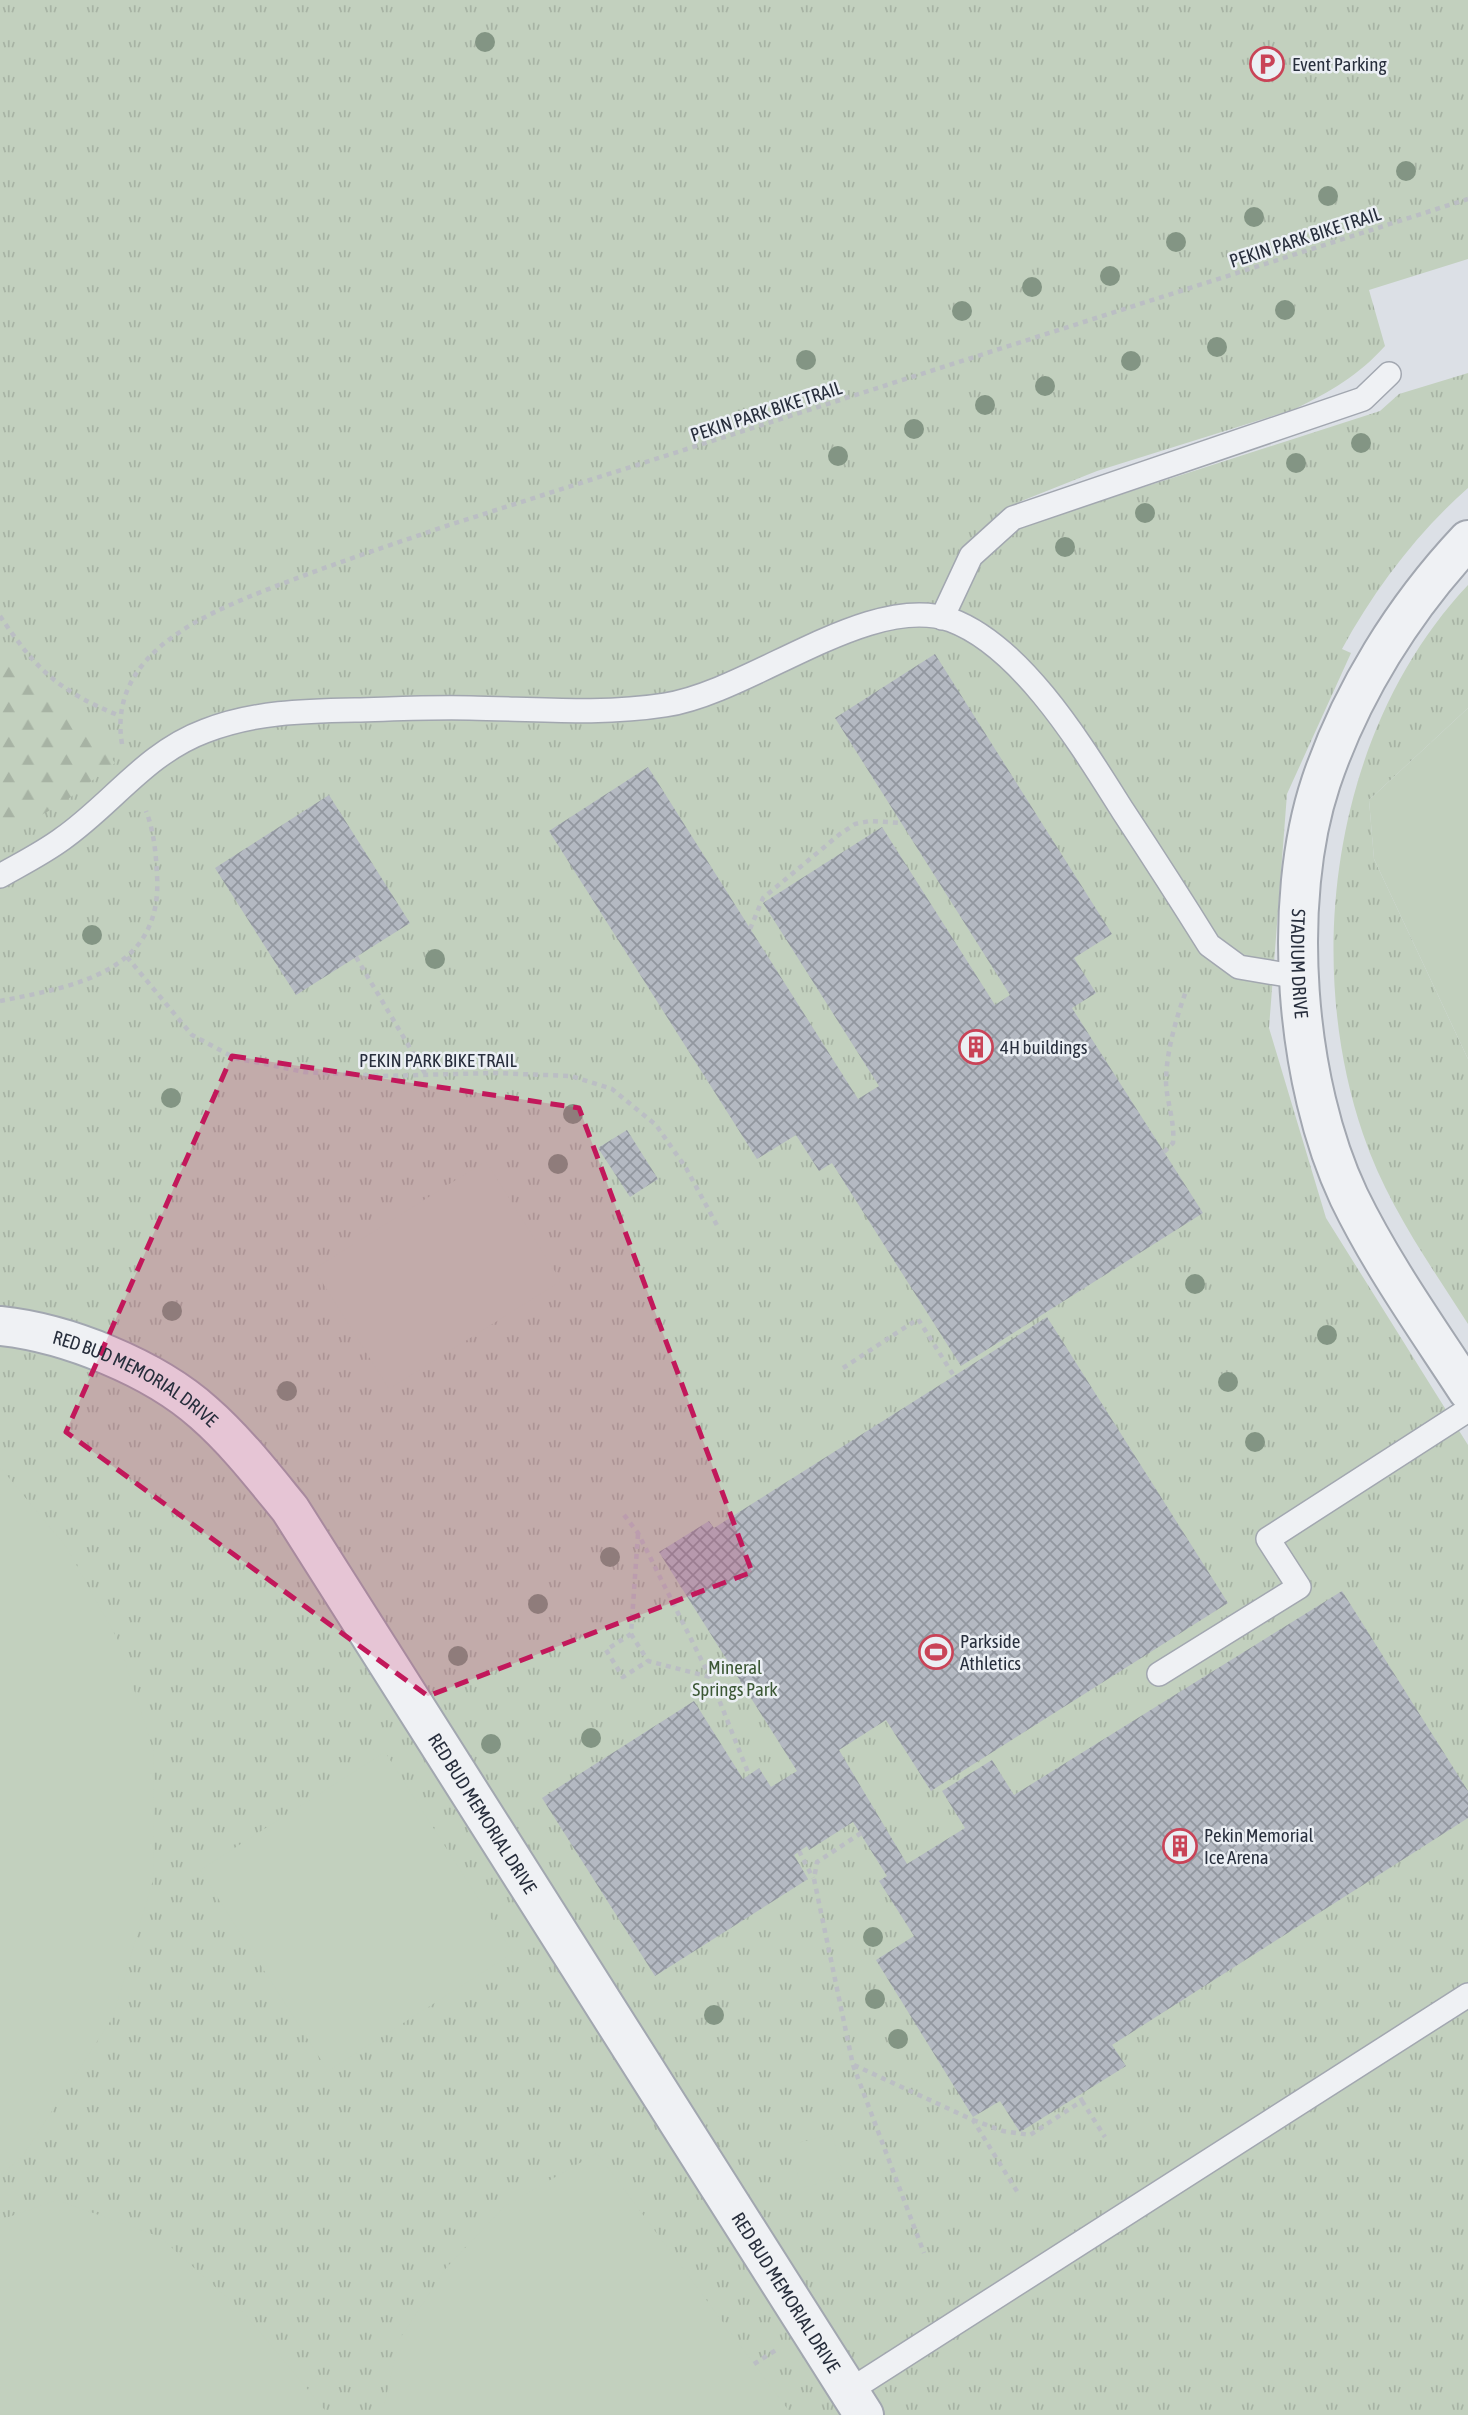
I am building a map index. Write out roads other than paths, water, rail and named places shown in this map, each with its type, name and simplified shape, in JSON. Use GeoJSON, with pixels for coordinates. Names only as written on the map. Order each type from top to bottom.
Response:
{"type":"FeatureCollection","features":[{"type":"Feature","properties":{"kind":"street","name":"STADIUM DRIVE"},"geometry":{"type":"LineString","coordinates":[[1468,540],[1408,613],[1382,653],[1335,743],[1320,785],[1301,883],[1299,977],[1310,1070],[1321,1115],[1348,1195],[1391,1272],[1468,1391]]}},
{"type":"Feature","properties":{"kind":"street","name":"RED BUD MEMORIAL DRIVE"},"geometry":{"type":"LineString","coordinates":[[0,1325],[102,1353],[159,1380],[204,1412],[290,1509],[857,2403]]}},
{"type":"Feature","properties":{"kind":"lane"},"geometry":{"type":"LineString","coordinates":[[942,618],[971,556],[1013,518],[1363,399],[1389,374]]}},
{"type":"Feature","properties":{"kind":"lane"},"geometry":{"type":"LineString","coordinates":[[0,876],[63,839],[132,775],[169,747],[206,730],[264,714],[466,708],[563,710],[667,705],[733,685],[853,630],[886,618],[920,613],[942,618],[980,635],[1032,681],[1082,747],[1209,945],[1239,967],[1299,977]]}},
{"type":"Feature","properties":{"kind":"lane"},"geometry":{"type":"LineString","coordinates":[[1159,1674],[1299,1587],[1268,1539],[1468,1410]]}},
{"type":"Feature","properties":{"kind":"lane"},"geometry":{"type":"LineString","coordinates":[[857,2403],[1468,1995]]}},
{"type":"Feature","properties":{"kind":"place","name":"Event Parking"},"geometry":{"type":"Point","coordinates":[1267,64]}},
{"type":"Feature","properties":{"kind":"place","name":"4H buildings"},"geometry":{"type":"Point","coordinates":[976,1047]}},
{"type":"Feature","properties":{"kind":"place","name":"Parkside Athletics"},"geometry":{"type":"Point","coordinates":[936,1652]}},
{"type":"Feature","properties":{"kind":"place","name":"Pekin Memorial Ice Arena"},"geometry":{"type":"Point","coordinates":[1180,1846]}},
{"type":"Feature","properties":{"kind":"park label","name":"Mineral Springs Park"},"geometry":{"type":"Point","coordinates":[735,1678]}}]}
